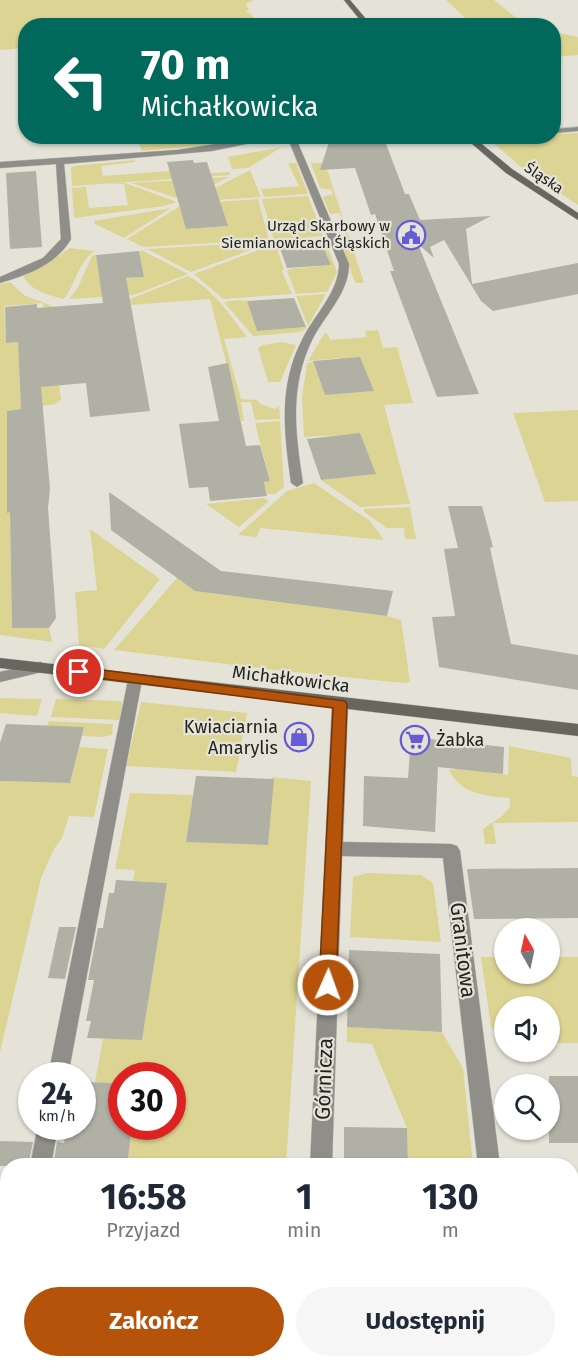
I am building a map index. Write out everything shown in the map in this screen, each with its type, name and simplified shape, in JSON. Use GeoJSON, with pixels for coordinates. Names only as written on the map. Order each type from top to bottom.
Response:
{"type":"FeatureCollection","features":[{"type":"Feature","properties":{"kind":"main road"},"geometry":{"type":"LineString","coordinates":[[347,0],[362,18]]}},
{"type":"Feature","properties":{"kind":"main road","name":"Śląska"},"geometry":{"type":"LineString","coordinates":[[477,144],[509,171],[578,217]]}},
{"type":"Feature","properties":{"kind":"main road","name":"Michałkowicka"},"geometry":{"type":"LineString","coordinates":[[0,663],[578,730]]}},
{"type":"Feature","properties":{"kind":"street"},"geometry":{"type":"LineString","coordinates":[[561,130],[578,129]]}},
{"type":"Feature","properties":{"kind":"street"},"geometry":{"type":"LineString","coordinates":[[0,165],[215,148],[237,144]]}},
{"type":"Feature","properties":{"kind":"street"},"geometry":{"type":"LineString","coordinates":[[294,144],[344,264],[344,273],[297,361],[291,385],[287,419],[297,483]]}},
{"type":"Feature","properties":{"kind":"street"},"geometry":{"type":"LineString","coordinates":[[0,280],[44,261],[63,247],[66,239],[60,161]]}},
{"type":"Feature","properties":{"kind":"street"},"geometry":{"type":"LineString","coordinates":[[0,677],[41,667]]}},
{"type":"Feature","properties":{"kind":"street"},"geometry":{"type":"LineString","coordinates":[[61,1062],[135,680]]}},
{"type":"Feature","properties":{"kind":"street","name":"Górnicza"},"geometry":{"type":"LineString","coordinates":[[321,1158],[340,704]]}},
{"type":"Feature","properties":{"kind":"street","name":"Granitowa"},"geometry":{"type":"LineString","coordinates":[[333,849],[451,851],[488,1158]]}},
{"type":"Feature","properties":{"kind":"street"},"geometry":{"type":"LineString","coordinates":[[42,1158],[45,1140]]}},
{"type":"Feature","properties":{"kind":"shaded area"},"geometry":{"type":"Polygon","coordinates":[[[0,0],[254,0],[246,4],[249,10],[245,11],[254,18],[18,18],[18,49],[0,50],[0,0]]]}},
{"type":"Feature","properties":{"kind":"shaded area"},"geometry":{"type":"Polygon","coordinates":[[[446,0],[494,0],[516,18],[465,18],[446,0]]]}},
{"type":"Feature","properties":{"kind":"shaded area"},"geometry":{"type":"Polygon","coordinates":[[[561,33],[578,37],[578,55],[561,56],[561,33]]]}},
{"type":"Feature","properties":{"kind":"shaded area"},"geometry":{"type":"Polygon","coordinates":[[[578,133],[578,205],[521,167],[495,144],[561,144],[561,134],[578,133]]]}},
{"type":"Feature","properties":{"kind":"shaded area"},"geometry":{"type":"Polygon","coordinates":[[[139,144],[215,144],[209,145],[142,151],[139,144]]]}},
{"type":"Feature","properties":{"kind":"shaded area"},"geometry":{"type":"Polygon","coordinates":[[[282,147],[248,168],[232,169],[228,157],[282,147]]]}},
{"type":"Feature","properties":{"kind":"shaded area"},"geometry":{"type":"Polygon","coordinates":[[[135,160],[135,162],[101,166],[103,176],[196,169],[198,174],[229,172],[231,175],[72,186],[71,168],[74,166],[135,160]]]}},
{"type":"Feature","properties":{"kind":"shaded area"},"geometry":{"type":"Polygon","coordinates":[[[288,163],[296,163],[308,194],[264,197],[261,189],[299,186],[288,163]]]}},
{"type":"Feature","properties":{"kind":"shaded area"},"geometry":{"type":"Polygon","coordinates":[[[311,163],[325,163],[364,283],[356,283],[354,280],[340,238],[347,238],[340,213],[330,214],[323,197],[333,194],[332,190],[320,188],[311,163]]]}},
{"type":"Feature","properties":{"kind":"shaded area"},"geometry":{"type":"Polygon","coordinates":[[[250,170],[261,197],[188,202],[250,170]]]}},
{"type":"Feature","properties":{"kind":"shaded area"},"geometry":{"type":"Polygon","coordinates":[[[229,177],[183,200],[131,183],[229,177]]]}},
{"type":"Feature","properties":{"kind":"shaded area"},"geometry":{"type":"Polygon","coordinates":[[[125,183],[177,202],[164,206],[74,218],[72,188],[86,187],[89,208],[128,205],[124,184],[107,184],[125,183]]]}},
{"type":"Feature","properties":{"kind":"shaded area"},"geometry":{"type":"Polygon","coordinates":[[[308,196],[323,236],[274,240],[262,199],[308,196]]]}},
{"type":"Feature","properties":{"kind":"shaded area"},"geometry":{"type":"Polygon","coordinates":[[[258,199],[269,240],[143,247],[127,239],[180,206],[186,229],[227,226],[202,203],[258,199]]]}},
{"type":"Feature","properties":{"kind":"shaded area"},"geometry":{"type":"Polygon","coordinates":[[[171,208],[124,238],[95,224],[94,221],[171,208]]]}},
{"type":"Feature","properties":{"kind":"shaded area"},"geometry":{"type":"Polygon","coordinates":[[[320,240],[325,240],[337,272],[327,292],[296,294],[287,271],[289,269],[331,265],[320,240]]]}},
{"type":"Feature","properties":{"kind":"shaded area"},"geometry":{"type":"Polygon","coordinates":[[[266,242],[267,244],[191,272],[147,249],[266,242]]]}},
{"type":"Feature","properties":{"kind":"shaded area"},"geometry":{"type":"Polygon","coordinates":[[[275,244],[284,269],[282,271],[292,294],[223,299],[194,274],[275,244]]]}},
{"type":"Feature","properties":{"kind":"shaded area"},"geometry":{"type":"Polygon","coordinates":[[[70,248],[95,251],[81,266],[64,299],[40,292],[26,281],[23,276],[70,248]]]}},
{"type":"Feature","properties":{"kind":"shaded area"},"geometry":{"type":"Polygon","coordinates":[[[139,251],[188,274],[134,295],[69,299],[78,287],[92,256],[96,255],[100,281],[144,277],[139,251]]]}},
{"type":"Feature","properties":{"kind":"shaded area"},"geometry":{"type":"Polygon","coordinates":[[[188,276],[214,296],[247,337],[224,339],[241,399],[257,400],[260,404],[275,409],[279,406],[280,419],[255,420],[251,402],[241,402],[244,421],[241,421],[210,299],[131,305],[130,299],[188,276]]]}},
{"type":"Feature","properties":{"kind":"shaded area"},"geometry":{"type":"Polygon","coordinates":[[[10,282],[24,295],[52,306],[53,322],[44,323],[43,303],[4,306],[6,343],[18,342],[21,405],[41,403],[40,387],[59,385],[61,400],[55,404],[7,411],[7,512],[10,512],[12,628],[49,628],[52,642],[0,635],[0,284],[10,282]]]}},
{"type":"Feature","properties":{"kind":"shaded area"},"geometry":{"type":"Polygon","coordinates":[[[326,294],[308,326],[296,296],[326,294]]]}},
{"type":"Feature","properties":{"kind":"shaded area"},"geometry":{"type":"Polygon","coordinates":[[[247,301],[257,331],[306,327],[306,329],[300,332],[253,336],[224,302],[247,301]]]}},
{"type":"Feature","properties":{"kind":"shaded area"},"geometry":{"type":"Polygon","coordinates":[[[378,330],[383,348],[397,347],[413,403],[384,405],[410,504],[360,507],[321,480],[376,474],[360,434],[304,437],[302,398],[307,363],[313,362],[325,395],[373,391],[338,358],[308,361],[324,334],[327,333],[330,340],[367,337],[365,331],[378,330]]]}},
{"type":"Feature","properties":{"kind":"shaded area"},"geometry":{"type":"Polygon","coordinates":[[[281,342],[296,345],[280,382],[268,382],[258,348],[281,342]]]}},
{"type":"Feature","properties":{"kind":"shaded area"},"geometry":{"type":"Polygon","coordinates":[[[578,410],[578,501],[545,502],[513,413],[578,410]]]}},
{"type":"Feature","properties":{"kind":"shaded area"},"geometry":{"type":"Polygon","coordinates":[[[280,421],[284,487],[275,494],[267,494],[264,482],[270,481],[255,423],[280,421]]]}},
{"type":"Feature","properties":{"kind":"shaded area"},"geometry":{"type":"Polygon","coordinates":[[[314,483],[370,521],[384,540],[260,528],[257,537],[238,535],[287,491],[314,483]]]}},
{"type":"Feature","properties":{"kind":"shaded area"},"geometry":{"type":"Polygon","coordinates":[[[263,498],[269,501],[239,527],[206,504],[263,498]]]}},
{"type":"Feature","properties":{"kind":"shaded area"},"geometry":{"type":"Polygon","coordinates":[[[410,507],[416,539],[405,539],[404,528],[387,528],[364,512],[364,509],[410,507]]]}},
{"type":"Feature","properties":{"kind":"shaded area"},"geometry":{"type":"Polygon","coordinates":[[[90,529],[160,579],[104,649],[79,645],[75,592],[97,590],[90,529]]]}},
{"type":"Feature","properties":{"kind":"shaded area"},"geometry":{"type":"Polygon","coordinates":[[[177,578],[195,591],[387,616],[401,620],[410,682],[265,669],[114,650],[177,578]]]}},
{"type":"Feature","properties":{"kind":"shaded area"},"geometry":{"type":"Polygon","coordinates":[[[0,698],[42,699],[37,716],[0,713],[0,698]]]}},
{"type":"Feature","properties":{"kind":"shaded area"},"geometry":{"type":"Polygon","coordinates":[[[56,699],[120,701],[122,703],[120,720],[51,717],[56,699]]]}},
{"type":"Feature","properties":{"kind":"shaded area"},"geometry":{"type":"Polygon","coordinates":[[[141,702],[247,713],[236,772],[126,766],[141,702]]]}},
{"type":"Feature","properties":{"kind":"shaded area"},"geometry":{"type":"Polygon","coordinates":[[[49,721],[113,724],[112,735],[82,736],[84,728],[47,726],[49,721]]]}},
{"type":"Feature","properties":{"kind":"shaded area"},"geometry":{"type":"Polygon","coordinates":[[[509,746],[571,758],[572,776],[578,777],[578,822],[493,823],[496,844],[485,844],[483,829],[502,816],[510,807],[510,798],[483,795],[467,789],[454,778],[449,770],[460,769],[508,775],[509,746]]]}},
{"type":"Feature","properties":{"kind":"shaded area"},"geometry":{"type":"Polygon","coordinates":[[[79,747],[108,749],[94,817],[69,816],[62,838],[54,849],[41,878],[0,1052],[0,781],[70,783],[79,747]]]}},
{"type":"Feature","properties":{"kind":"shaded area"},"geometry":{"type":"Polygon","coordinates":[[[272,777],[311,781],[286,1158],[128,1158],[130,1140],[186,1140],[186,1062],[108,1062],[108,1082],[96,1082],[103,1039],[142,1039],[167,883],[133,881],[135,870],[115,869],[130,793],[193,795],[187,841],[268,845],[272,777]]]}},
{"type":"Feature","properties":{"kind":"shaded area"},"geometry":{"type":"Polygon","coordinates":[[[367,873],[421,875],[433,883],[441,942],[350,937],[353,877],[367,873]]]}},
{"type":"Feature","properties":{"kind":"shaded area"},"geometry":{"type":"Polygon","coordinates":[[[481,957],[494,957],[494,984],[560,984],[560,957],[578,957],[578,1043],[560,1043],[560,996],[494,996],[494,1030],[491,1027],[481,957]]]}},
{"type":"Feature","properties":{"kind":"shaded area"},"geometry":{"type":"Polygon","coordinates":[[[347,1027],[442,1032],[463,1068],[472,1158],[408,1158],[407,1128],[372,1044],[347,1042],[347,1027]]]}},
{"type":"Feature","properties":{"kind":"building"},"geometry":{"type":"Polygon","coordinates":[[[328,144],[386,144],[405,194],[409,194],[420,220],[491,216],[466,229],[472,284],[578,263],[578,294],[493,311],[481,301],[444,240],[430,247],[434,258],[418,244],[479,394],[437,397],[390,271],[394,271],[375,214],[371,215],[355,168],[320,170],[328,144]]]}},
{"type":"Feature","properties":{"kind":"building"},"geometry":{"type":"Polygon","coordinates":[[[193,160],[194,163],[207,162],[228,226],[186,229],[167,162],[193,160]]]}},
{"type":"Feature","properties":{"kind":"building"},"geometry":{"type":"Polygon","coordinates":[[[36,171],[42,247],[10,249],[6,173],[36,171]]]}},
{"type":"Feature","properties":{"kind":"building"},"geometry":{"type":"Polygon","coordinates":[[[320,240],[331,265],[287,268],[278,243],[320,240]]]}},
{"type":"Feature","properties":{"kind":"building"},"geometry":{"type":"Polygon","coordinates":[[[139,251],[144,277],[126,278],[150,411],[90,417],[86,383],[41,387],[50,489],[48,508],[56,618],[49,628],[12,628],[10,512],[7,513],[7,411],[21,409],[18,342],[6,343],[5,307],[37,304],[37,308],[103,303],[96,255],[139,251]]]}},
{"type":"Feature","properties":{"kind":"building"},"geometry":{"type":"Polygon","coordinates":[[[294,298],[306,327],[257,331],[247,301],[294,298]]]}},
{"type":"Feature","properties":{"kind":"building"},"geometry":{"type":"Polygon","coordinates":[[[360,357],[374,391],[325,395],[313,361],[360,357]]]}},
{"type":"Feature","properties":{"kind":"building"},"geometry":{"type":"Polygon","coordinates":[[[228,363],[246,446],[260,445],[270,481],[264,482],[267,496],[210,501],[208,487],[189,488],[179,424],[219,421],[208,367],[228,363]]]}},
{"type":"Feature","properties":{"kind":"building"},"geometry":{"type":"Polygon","coordinates":[[[360,433],[376,474],[321,480],[307,439],[360,433]]]}},
{"type":"Feature","properties":{"kind":"building"},"geometry":{"type":"Polygon","coordinates":[[[109,492],[221,571],[393,591],[387,616],[195,591],[111,530],[109,492]]]}},
{"type":"Feature","properties":{"kind":"building"},"geometry":{"type":"Polygon","coordinates":[[[448,506],[482,506],[493,547],[490,548],[511,644],[578,655],[578,690],[439,667],[432,617],[455,616],[444,549],[458,548],[448,506]]]}},
{"type":"Feature","properties":{"kind":"building"},"geometry":{"type":"Polygon","coordinates":[[[6,724],[84,727],[70,783],[0,781],[0,743],[6,724]]]}},
{"type":"Feature","properties":{"kind":"building","name":"Kwiaciarnia Amarylis"},"geometry":{"type":"Polygon","coordinates":[[[289,725],[311,727],[309,749],[286,747],[289,725]]]}},
{"type":"Feature","properties":{"kind":"building"},"geometry":{"type":"Polygon","coordinates":[[[411,737],[504,747],[503,774],[438,767],[435,832],[363,826],[364,776],[408,778],[411,737]]]}},
{"type":"Feature","properties":{"kind":"building"},"geometry":{"type":"Polygon","coordinates":[[[196,776],[274,779],[268,845],[186,842],[196,776]]]}},
{"type":"Feature","properties":{"kind":"building"},"geometry":{"type":"Polygon","coordinates":[[[578,868],[578,918],[474,919],[467,869],[578,868]]]}},
{"type":"Feature","properties":{"kind":"building"},"geometry":{"type":"Polygon","coordinates":[[[116,880],[167,883],[142,1040],[87,1038],[91,1021],[86,1021],[94,980],[88,980],[98,928],[103,928],[109,893],[114,893],[116,880]]]}},
{"type":"Feature","properties":{"kind":"building"},"geometry":{"type":"Polygon","coordinates":[[[59,927],[76,927],[65,979],[48,978],[59,927]]]}},
{"type":"Feature","properties":{"kind":"building"},"geometry":{"type":"Polygon","coordinates":[[[349,950],[440,954],[442,1032],[347,1027],[349,950]]]}},
{"type":"Feature","properties":{"kind":"building"},"geometry":{"type":"Polygon","coordinates":[[[560,1076],[578,1076],[578,1143],[549,1143],[549,1140],[560,1140],[560,1076]]]}},
{"type":"Feature","properties":{"kind":"building"},"geometry":{"type":"Polygon","coordinates":[[[96,1082],[108,1083],[108,1140],[130,1140],[128,1158],[54,1158],[57,1142],[64,1143],[65,1140],[96,1140],[96,1082]]]}},
{"type":"Feature","properties":{"kind":"building"},"geometry":{"type":"Polygon","coordinates":[[[344,1127],[407,1128],[408,1158],[344,1158],[344,1127]]]}},
{"type":"Feature","properties":{"kind":"building"},"geometry":{"type":"Polygon","coordinates":[[[0,1141],[33,1142],[30,1158],[0,1158],[0,1141]]]}},
{"type":"Feature","properties":{"kind":"place","name":"Urząd Skarbowy w Siemianowicach Śląskich"},"geometry":{"type":"Point","coordinates":[411,235]}},
{"type":"Feature","properties":{"kind":"place","name":"Kwiaciarnia Amarylis"},"geometry":{"type":"Point","coordinates":[299,737]}},
{"type":"Feature","properties":{"kind":"place","name":"Żabka"},"geometry":{"type":"Point","coordinates":[415,740]}},
{"type":"Feature","properties":{"kind":"route"},"geometry":{"type":"LineString","coordinates":[[79,672],[340,704],[328,985]]}}]}
